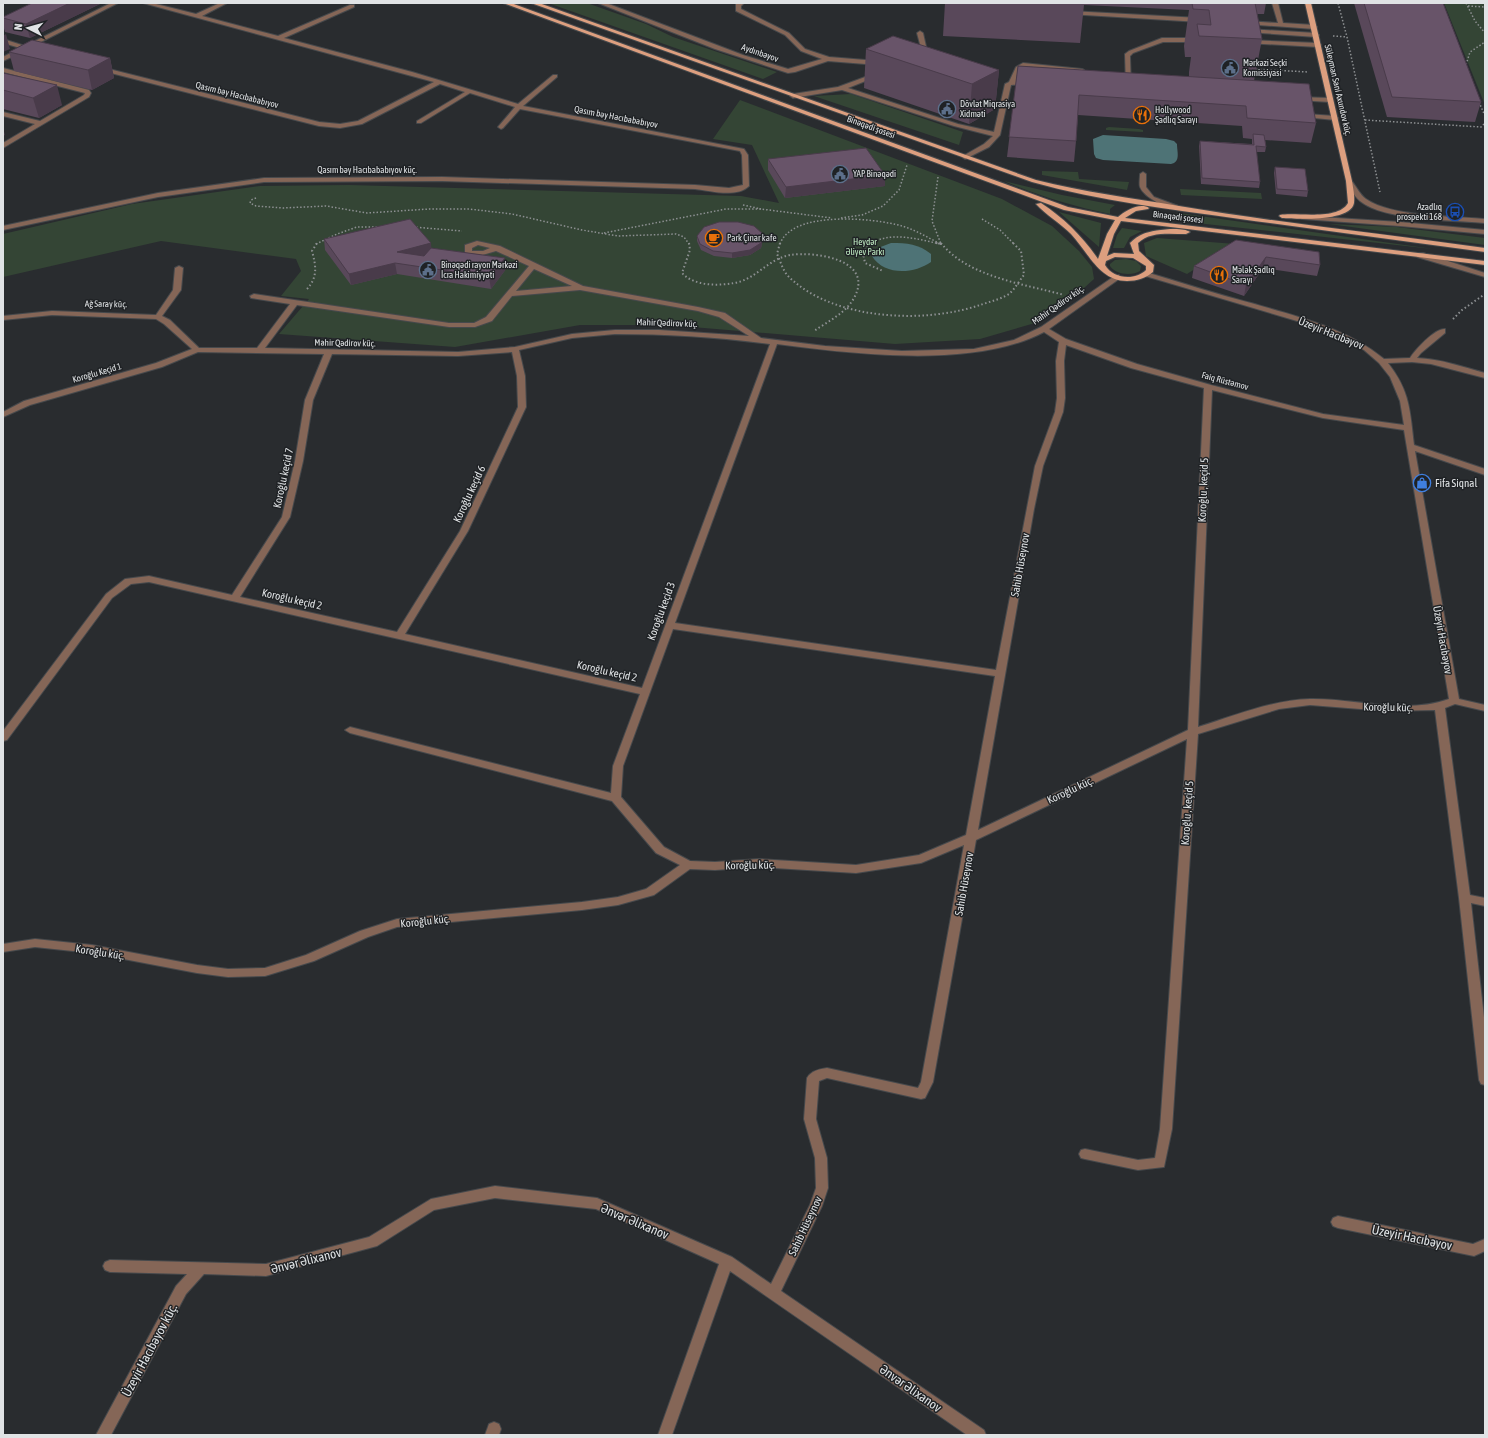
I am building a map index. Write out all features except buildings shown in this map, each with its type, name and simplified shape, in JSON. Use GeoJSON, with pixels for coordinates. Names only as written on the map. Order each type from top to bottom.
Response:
{"type":"FeatureCollection","features":[{"type":"Feature","properties":{"kind":"main road","name":"Binəqədi şosesi"},"geometry":{"type":"LineString","coordinates":[[506,3],[1066,209],[1118,219],[1238,233]]}},
{"type":"Feature","properties":{"kind":"main road","name":"Binəqədi şosesi"},"geometry":{"type":"LineString","coordinates":[[534,3],[1034,181],[1077,193],[1180,208]]}},
{"type":"Feature","properties":{"kind":"main road","name":"Süleyman Sani Axundov küç."},"geometry":{"type":"LineString","coordinates":[[1291,217],[1318,216],[1344,210],[1349,207],[1351,203],[1349,181],[1308,3]]}},
{"type":"Feature","properties":{"kind":"main road"},"geometry":{"type":"LineString","coordinates":[[1020,193],[1038,203],[1062,222],[1083,242],[1107,273],[1116,277],[1132,278],[1146,275],[1150,270],[1144,260],[1136,252],[1134,243],[1137,239],[1145,235],[1174,232],[1238,233],[1485,263]]}},
{"type":"Feature","properties":{"kind":"main road"},"geometry":{"type":"LineString","coordinates":[[1101,265],[1118,219],[1126,212],[1140,208],[1180,208],[1485,250]]}},
{"type":"Feature","properties":{"kind":"main road"},"geometry":{"type":"LineString","coordinates":[[1201,211],[1291,217]]}},
{"type":"Feature","properties":{"kind":"main road"},"geometry":{"type":"LineString","coordinates":[[1101,265],[1109,256],[1130,255],[1144,260]]}},
{"type":"Feature","properties":{"kind":"street"},"geometry":{"type":"LineString","coordinates":[[3,59],[115,3]]}},
{"type":"Feature","properties":{"kind":"street","name":"Qasım bəy Hacıbababıyov"},"geometry":{"type":"LineString","coordinates":[[146,3],[440,82],[520,106],[742,150],[745,155],[746,186],[742,190],[735,190]]}},
{"type":"Feature","properties":{"kind":"street"},"geometry":{"type":"LineString","coordinates":[[197,16],[224,3]]}},
{"type":"Feature","properties":{"kind":"street","name":"Aydınbəyov"},"geometry":{"type":"LineString","coordinates":[[601,3],[636,15],[674,31],[788,71],[793,71],[828,59],[887,64]]}},
{"type":"Feature","properties":{"kind":"street"},"geometry":{"type":"LineString","coordinates":[[740,3],[738,10],[787,34],[803,50],[828,59]]}},
{"type":"Feature","properties":{"kind":"street"},"geometry":{"type":"LineString","coordinates":[[1275,3],[1281,25]]}},
{"type":"Feature","properties":{"kind":"street"},"geometry":{"type":"LineString","coordinates":[[279,38],[352,6]]}},
{"type":"Feature","properties":{"kind":"street"},"geometry":{"type":"LineString","coordinates":[[1060,13],[1210,21]]}},
{"type":"Feature","properties":{"kind":"street"},"geometry":{"type":"LineString","coordinates":[[1242,23],[1314,26]]}},
{"type":"Feature","properties":{"kind":"street"},"geometry":{"type":"LineString","coordinates":[[1245,31],[1316,35]]}},
{"type":"Feature","properties":{"kind":"street"},"geometry":{"type":"LineString","coordinates":[[920,33],[929,67]]}},
{"type":"Feature","properties":{"kind":"street"},"geometry":{"type":"LineString","coordinates":[[1128,89],[1127,55],[1131,52],[1162,40],[1207,40]]}},
{"type":"Feature","properties":{"kind":"street"},"geometry":{"type":"LineString","coordinates":[[3,41],[40,52]]}},
{"type":"Feature","properties":{"kind":"street"},"geometry":{"type":"LineString","coordinates":[[1238,42],[1318,45]]}},
{"type":"Feature","properties":{"kind":"street"},"geometry":{"type":"LineString","coordinates":[[965,157],[988,144],[997,135],[1010,83],[1018,68],[1023,65],[1082,71],[1086,77],[1085,86]]}},
{"type":"Feature","properties":{"kind":"street","name":"Qasım bəy Hacıbababıyov"},"geometry":{"type":"LineString","coordinates":[[98,68],[319,124],[340,126],[360,123],[440,82]]}},
{"type":"Feature","properties":{"kind":"street"},"geometry":{"type":"LineString","coordinates":[[3,70],[86,91],[88,93],[87,96],[39,123],[3,146]]}},
{"type":"Feature","properties":{"kind":"street"},"geometry":{"type":"LineString","coordinates":[[793,96],[843,88],[885,72]]}},
{"type":"Feature","properties":{"kind":"street"},"geometry":{"type":"LineString","coordinates":[[501,127],[520,106],[555,76]]}},
{"type":"Feature","properties":{"kind":"street"},"geometry":{"type":"LineString","coordinates":[[1001,83],[1034,83]]}},
{"type":"Feature","properties":{"kind":"street"},"geometry":{"type":"LineString","coordinates":[[843,88],[956,125],[997,135]]}},
{"type":"Feature","properties":{"kind":"street"},"geometry":{"type":"LineString","coordinates":[[1121,88],[1136,89]]}},
{"type":"Feature","properties":{"kind":"street"},"geometry":{"type":"LineString","coordinates":[[419,122],[470,91]]}},
{"type":"Feature","properties":{"kind":"street"},"geometry":{"type":"LineString","coordinates":[[1294,99],[1330,100]]}},
{"type":"Feature","properties":{"kind":"street"},"geometry":{"type":"LineString","coordinates":[[3,114],[39,123]]}},
{"type":"Feature","properties":{"kind":"street"},"geometry":{"type":"LineString","coordinates":[[1306,116],[1335,118]]}},
{"type":"Feature","properties":{"kind":"street"},"geometry":{"type":"LineString","coordinates":[[1143,174],[1143,187],[1152,198],[1180,208]]}},
{"type":"Feature","properties":{"kind":"street","name":"Qasım bəy Hacıbababıyov küç."},"geometry":{"type":"LineString","coordinates":[[3,228],[158,195],[264,180],[442,179],[695,187],[735,190]]}},
{"type":"Feature","properties":{"kind":"street"},"geometry":{"type":"LineString","coordinates":[[1349,181],[1360,197],[1366,202],[1382,209],[1422,215],[1485,221]]}},
{"type":"Feature","properties":{"kind":"street"},"geometry":{"type":"LineString","coordinates":[[1291,217],[1407,224],[1485,232]]}},
{"type":"Feature","properties":{"kind":"street"},"geometry":{"type":"LineString","coordinates":[[497,248],[581,288],[698,309],[722,315],[758,340]]}},
{"type":"Feature","properties":{"kind":"street"},"geometry":{"type":"LineString","coordinates":[[1416,254],[1485,275]]}},
{"type":"Feature","properties":{"kind":"street"},"geometry":{"type":"LineString","coordinates":[[254,296],[462,326],[475,324],[488,319],[533,266]]}},
{"type":"Feature","properties":{"kind":"street"},"geometry":{"type":"LineString","coordinates":[[179,268],[177,290],[158,317],[167,322],[197,350]]}},
{"type":"Feature","properties":{"kind":"street","name":"Üzeyir Hacıbəyov"},"geometry":{"type":"LineString","coordinates":[[1146,275],[1311,323],[1354,341],[1370,350],[1384,361],[1401,388],[1407,406],[1410,446],[1454,701]]}},
{"type":"Feature","properties":{"kind":"street","name":"Mahir Qədirov küç."},"geometry":{"type":"LineString","coordinates":[[197,350],[458,354],[515,349],[572,336],[615,332],[659,332],[727,336],[825,348],[902,353],[974,351],[1016,342],[1044,329],[1116,277]]}},
{"type":"Feature","properties":{"kind":"street"},"geometry":{"type":"LineString","coordinates":[[510,294],[581,288]]}},
{"type":"Feature","properties":{"kind":"street"},"geometry":{"type":"LineString","coordinates":[[258,350],[295,302]]}},
{"type":"Feature","properties":{"kind":"street","name":"Ağ Saray küç."},"geometry":{"type":"LineString","coordinates":[[3,318],[52,313],[158,317]]}},
{"type":"Feature","properties":{"kind":"street","name":"Faiq Rüstəmov"},"geometry":{"type":"LineString","coordinates":[[1044,329],[1063,341],[1134,366],[1208,387],[1323,416],[1408,428]]}},
{"type":"Feature","properties":{"kind":"street"},"geometry":{"type":"LineString","coordinates":[[1412,360],[1418,351],[1442,331]]}},
{"type":"Feature","properties":{"kind":"street","name":"Sahib Hüseynov"},"geometry":{"type":"LineString","coordinates":[[773,1293],[816,1206],[822,1188],[821,1158],[810,1119],[813,1078],[820,1074],[827,1073],[921,1094],[927,1082],[1039,466],[1059,412],[1060,361],[1063,341]]}},
{"type":"Feature","properties":{"kind":"street","name":"Koroğlu keçid 3"},"geometry":{"type":"LineString","coordinates":[[616,798],[618,766],[774,342]]}},
{"type":"Feature","properties":{"kind":"street","name":"Koroğlu keçid 6"},"geometry":{"type":"LineString","coordinates":[[399,636],[464,531],[522,407],[521,376],[515,349]]}},
{"type":"Feature","properties":{"kind":"street","name":"Koroğlu Keçid 1"},"geometry":{"type":"LineString","coordinates":[[3,414],[27,403],[159,365],[197,350]]}},
{"type":"Feature","properties":{"kind":"street","name":"Koroğlu keçid 7"},"geometry":{"type":"LineString","coordinates":[[235,598],[286,517],[299,461],[309,400],[329,352]]}},
{"type":"Feature","properties":{"kind":"street"},"geometry":{"type":"LineString","coordinates":[[1384,361],[1412,360],[1450,366],[1485,376]]}},
{"type":"Feature","properties":{"kind":"street","name":"Koroğlu , keçid 5"},"geometry":{"type":"LineString","coordinates":[[1085,1154],[1138,1165],[1160,1163],[1166,1129],[1193,732],[1208,387]]}},
{"type":"Feature","properties":{"kind":"street"},"geometry":{"type":"LineString","coordinates":[[1410,446],[1485,472]]}},
{"type":"Feature","properties":{"kind":"street","name":"Koroğlu keçid 2"},"geometry":{"type":"LineString","coordinates":[[3,738],[109,596],[128,581],[149,579],[645,692]]}},
{"type":"Feature","properties":{"kind":"street"},"geometry":{"type":"LineString","coordinates":[[669,625],[1000,674]]}},
{"type":"Feature","properties":{"kind":"street"},"geometry":{"type":"LineString","coordinates":[[1454,701],[1485,708]]}},
{"type":"Feature","properties":{"kind":"street","name":"Koroğlu küç."},"geometry":{"type":"LineString","coordinates":[[3,948],[35,943],[92,949],[197,970],[228,973],[265,972],[310,958],[364,934],[397,923],[582,906],[618,901],[650,892],[688,865],[715,866],[759,863],[856,869],[921,859],[972,837],[1193,732],[1278,706],[1310,702],[1386,708],[1440,706],[1454,701]]}},
{"type":"Feature","properties":{"kind":"street"},"geometry":{"type":"LineString","coordinates":[[1440,706],[1465,898],[1485,1080]]}},
{"type":"Feature","properties":{"kind":"street"},"geometry":{"type":"LineString","coordinates":[[350,730],[616,798],[660,850],[688,865]]}},
{"type":"Feature","properties":{"kind":"street"},"geometry":{"type":"LineString","coordinates":[[1465,898],[1485,902]]}},
{"type":"Feature","properties":{"kind":"street","name":"Ənvər Əlixanov"},"geometry":{"type":"LineString","coordinates":[[110,1266],[266,1270],[372,1242],[431,1205],[495,1192],[597,1204],[726,1261],[979,1435]]}},
{"type":"Feature","properties":{"kind":"street","name":"Üzeyir Hacıbəyov"},"geometry":{"type":"LineString","coordinates":[[1338,1222],[1474,1250],[1485,1245]]}},
{"type":"Feature","properties":{"kind":"street"},"geometry":{"type":"LineString","coordinates":[[665,1435],[726,1261]]}},
{"type":"Feature","properties":{"kind":"street","name":"Üzeyir Hacıbəyov küç."},"geometry":{"type":"LineString","coordinates":[[103,1435],[181,1290],[200,1269]]}},
{"type":"Feature","properties":{"kind":"path"},"geometry":{"type":"LineString","coordinates":[[1338,3],[1347,37],[1380,193]]}},
{"type":"Feature","properties":{"kind":"path"},"geometry":{"type":"LineString","coordinates":[[1466,3],[1475,21],[1485,33]]}},
{"type":"Feature","properties":{"kind":"path"},"geometry":{"type":"LineString","coordinates":[[1468,6],[1485,7]]}},
{"type":"Feature","properties":{"kind":"path"},"geometry":{"type":"LineString","coordinates":[[1465,69],[1470,52],[1485,42]]}},
{"type":"Feature","properties":{"kind":"path"},"geometry":{"type":"LineString","coordinates":[[1249,69],[1325,73]]}},
{"type":"Feature","properties":{"kind":"path"},"geometry":{"type":"LineString","coordinates":[[1476,96],[1485,116]]}},
{"type":"Feature","properties":{"kind":"path"},"geometry":{"type":"LineString","coordinates":[[1365,120],[1481,127],[1485,123]]}},
{"type":"Feature","properties":{"kind":"path"},"geometry":{"type":"LineString","coordinates":[[908,162],[899,190],[883,206],[862,214],[800,225],[785,234],[777,254],[789,277],[810,293],[846,307],[882,316],[941,315],[980,307],[1010,293],[1024,275],[1021,250],[1000,230],[982,219]]}},
{"type":"Feature","properties":{"kind":"path"},"geometry":{"type":"LineString","coordinates":[[938,174],[932,221],[941,244]]}},
{"type":"Feature","properties":{"kind":"path"},"geometry":{"type":"LineString","coordinates":[[258,198],[251,200],[250,204],[256,206],[283,208],[326,206],[367,213],[428,209],[469,209],[512,214],[618,236],[676,234],[685,237],[689,242],[691,250],[682,273],[689,280],[702,283],[735,283],[753,276],[762,267],[779,258],[799,254],[829,257],[846,263],[857,273],[859,284],[854,299],[813,333]]}},
{"type":"Feature","properties":{"kind":"path"},"geometry":{"type":"LineString","coordinates":[[737,203],[761,209],[834,219],[879,222],[902,226],[941,244],[964,263],[984,273],[1019,281],[1083,300]]}},
{"type":"Feature","properties":{"kind":"path"},"geometry":{"type":"LineString","coordinates":[[601,233],[726,210],[761,209]]}},
{"type":"Feature","properties":{"kind":"path"},"geometry":{"type":"LineString","coordinates":[[883,271],[865,263],[863,253],[868,245],[877,240],[903,236],[941,244]]}},
{"type":"Feature","properties":{"kind":"path"},"geometry":{"type":"LineString","coordinates":[[1462,310],[1485,294]]}},
{"type":"Feature","properties":{"kind":"green space"},"geometry":{"type":"Polygon","coordinates":[[[548,3],[587,3],[646,24],[673,37],[777,72],[763,79],[548,3]]]}},
{"type":"Feature","properties":{"kind":"green space"},"geometry":{"type":"Polygon","coordinates":[[[1444,3],[1485,3],[1485,105],[1444,3]]]}},
{"type":"Feature","properties":{"kind":"green space"},"geometry":{"type":"Polygon","coordinates":[[[851,94],[963,132],[959,145],[814,96],[851,94]]]}},
{"type":"Feature","properties":{"kind":"green space","name":"Heydər Əliyev Parkı"},"geometry":{"type":"Polygon","coordinates":[[[740,100],[1002,199],[1052,226],[1079,251],[1092,267],[1094,279],[1074,297],[1035,323],[980,339],[895,344],[668,325],[580,325],[455,347],[279,334],[309,299],[281,296],[301,271],[296,259],[161,241],[3,277],[3,234],[132,204],[260,186],[349,185],[741,196],[779,203],[752,145],[713,139],[740,100]]]}},
{"type":"Feature","properties":{"kind":"green space"},"geometry":{"type":"Polygon","coordinates":[[[1106,128],[1139,129],[1143,130],[1143,132],[1106,130],[1106,128]]]}},
{"type":"Feature","properties":{"kind":"green space"},"geometry":{"type":"Polygon","coordinates":[[[1042,171],[1078,172],[1079,179],[1129,182],[1127,190],[1042,175],[1042,171]]]}},
{"type":"Feature","properties":{"kind":"green space"},"geometry":{"type":"Polygon","coordinates":[[[1004,181],[1062,195],[1115,205],[1110,209],[1110,214],[1056,200],[1004,181]]]}},
{"type":"Feature","properties":{"kind":"green space"},"geometry":{"type":"Polygon","coordinates":[[[1180,189],[1261,193],[1262,199],[1181,195],[1180,189]]]}},
{"type":"Feature","properties":{"kind":"green space"},"geometry":{"type":"Polygon","coordinates":[[[1059,212],[1101,223],[1099,247],[1059,212]]]}},
{"type":"Feature","properties":{"kind":"green space"},"geometry":{"type":"Polygon","coordinates":[[[1179,213],[1433,249],[1178,221],[1173,218],[1173,215],[1179,213]]]}},
{"type":"Feature","properties":{"kind":"green space"},"geometry":{"type":"Polygon","coordinates":[[[1329,224],[1397,227],[1485,238],[1485,245],[1329,224]]]}},
{"type":"Feature","properties":{"kind":"green space"},"geometry":{"type":"Polygon","coordinates":[[[1122,228],[1142,231],[1130,237],[1124,248],[1113,248],[1117,235],[1122,228]]]}},
{"type":"Feature","properties":{"kind":"green space"},"geometry":{"type":"Polygon","coordinates":[[[1157,238],[1302,249],[1300,257],[1229,247],[1187,274],[1146,256],[1144,243],[1157,238]]]}},
{"type":"Feature","properties":{"kind":"green space"},"geometry":{"type":"Polygon","coordinates":[[[1126,259],[1136,261],[1141,266],[1140,271],[1133,274],[1124,274],[1116,271],[1110,266],[1110,264],[1115,260],[1126,259]]]}},
{"type":"Feature","properties":{"kind":"water"},"geometry":{"type":"Polygon","coordinates":[[[1103,135],[1166,139],[1174,141],[1177,144],[1177,159],[1171,164],[1103,160],[1096,158],[1094,154],[1093,139],[1103,135]]]}},
{"type":"Feature","properties":{"kind":"water"},"geometry":{"type":"Polygon","coordinates":[[[891,243],[908,244],[922,248],[931,254],[931,262],[908,271],[891,270],[884,267],[872,256],[878,248],[891,243]]]}},
{"type":"Feature","properties":{"kind":"place","name":"Mərkəzi Seçki Komissiyasi"},"geometry":{"type":"Point","coordinates":[1230,68]}},
{"type":"Feature","properties":{"kind":"place","name":"Dövlət Miqrasiya Xidməti"},"geometry":{"type":"Point","coordinates":[947,109]}},
{"type":"Feature","properties":{"kind":"place","name":"Hollywood Şadlıq Sarayı"},"geometry":{"type":"Point","coordinates":[1142,115]}},
{"type":"Feature","properties":{"kind":"place","name":"YAP Binəqədi"},"geometry":{"type":"Point","coordinates":[840,174]}},
{"type":"Feature","properties":{"kind":"place","name":"Azadlıq prospekti 168"},"geometry":{"type":"Point","coordinates":[1455,212]}},
{"type":"Feature","properties":{"kind":"place","name":"Park Çinar kafe"},"geometry":{"type":"Point","coordinates":[714,238]}},
{"type":"Feature","properties":{"kind":"place","name":"Binəqədi rayon Mərkəzi İcra Hakimiyyəti"},"geometry":{"type":"Point","coordinates":[428,270]}},
{"type":"Feature","properties":{"kind":"place","name":"Mələk Şadlıq Sarayı"},"geometry":{"type":"Point","coordinates":[1219,275]}},
{"type":"Feature","properties":{"kind":"place","name":"Fifa Siqnal"},"geometry":{"type":"Point","coordinates":[1422,483]}}]}
